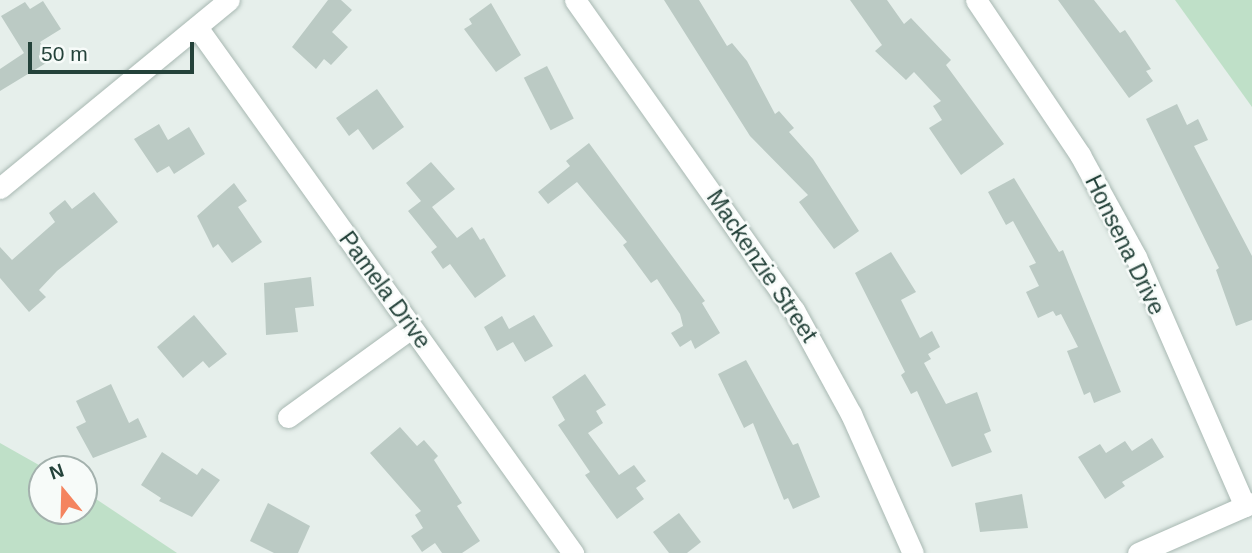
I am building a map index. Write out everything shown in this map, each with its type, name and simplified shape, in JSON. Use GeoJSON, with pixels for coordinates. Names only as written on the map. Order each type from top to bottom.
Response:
{"type":"FeatureCollection","features":[{"type":"Feature","properties":{"kind":"street"},"geometry":{"type":"LineString","coordinates":[[0,188],[229,0]]}},
{"type":"Feature","properties":{"kind":"street","name":"Mackenzie Street"},"geometry":{"type":"LineString","coordinates":[[575,0],[794,310],[851,414],[913,553]]}},
{"type":"Feature","properties":{"kind":"street","name":"Honsena Drive"},"geometry":{"type":"LineString","coordinates":[[976,0],[1080,155],[1136,257],[1248,504]]}},
{"type":"Feature","properties":{"kind":"street","name":"Pamela Drive"},"geometry":{"type":"LineString","coordinates":[[197,27],[573,553]]}},
{"type":"Feature","properties":{"kind":"street"},"geometry":{"type":"LineString","coordinates":[[288,417],[411,328]]}},
{"type":"Feature","properties":{"kind":"street"},"geometry":{"type":"LineString","coordinates":[[1138,553],[1248,504]]}},
{"type":"Feature","properties":{"kind":"green space"},"geometry":{"type":"Polygon","coordinates":[[[1175,0],[1252,0],[1252,107],[1175,0]]]}},
{"type":"Feature","properties":{"kind":"green space"},"geometry":{"type":"Polygon","coordinates":[[[0,443],[28,459],[28,525],[98,525],[98,500],[177,553],[0,553],[0,443]]]}},
{"type":"Feature","properties":{"kind":"building"},"geometry":{"type":"Polygon","coordinates":[[[328,0],[341,0],[352,10],[332,32],[348,47],[331,65],[324,59],[316,69],[292,47],[328,0]]]}},
{"type":"Feature","properties":{"kind":"building"},"geometry":{"type":"Polygon","coordinates":[[[664,0],[699,0],[727,46],[732,43],[747,61],[775,114],[779,111],[794,128],[789,132],[813,159],[859,231],[834,249],[799,202],[808,195],[750,136],[664,0]]]}},
{"type":"Feature","properties":{"kind":"building"},"geometry":{"type":"Polygon","coordinates":[[[850,0],[887,0],[904,24],[911,18],[951,60],[946,65],[1004,144],[961,175],[929,128],[942,120],[933,106],[941,101],[914,72],[906,80],[875,51],[882,45],[850,0]]]}},
{"type":"Feature","properties":{"kind":"building"},"geometry":{"type":"Polygon","coordinates":[[[1058,0],[1094,0],[1120,33],[1125,30],[1151,69],[1146,71],[1153,81],[1129,98],[1058,0]]]}},
{"type":"Feature","properties":{"kind":"building"},"geometry":{"type":"Polygon","coordinates":[[[43,1],[61,29],[40,42],[51,60],[0,91],[0,69],[24,53],[1,16],[25,2],[30,9],[43,1]]]}},
{"type":"Feature","properties":{"kind":"building"},"geometry":{"type":"Polygon","coordinates":[[[491,3],[521,55],[496,72],[464,29],[472,24],[469,19],[491,3]]]}},
{"type":"Feature","properties":{"kind":"building"},"geometry":{"type":"Polygon","coordinates":[[[547,66],[574,119],[551,130],[524,78],[547,66]]]}},
{"type":"Feature","properties":{"kind":"building"},"geometry":{"type":"Polygon","coordinates":[[[377,89],[404,127],[373,150],[358,129],[349,136],[336,118],[377,89]]]}},
{"type":"Feature","properties":{"kind":"building"},"geometry":{"type":"Polygon","coordinates":[[[1177,104],[1187,125],[1198,119],[1208,140],[1194,146],[1252,256],[1252,320],[1236,326],[1216,270],[1219,268],[1146,119],[1177,104]]]}},
{"type":"Feature","properties":{"kind":"building"},"geometry":{"type":"Polygon","coordinates":[[[159,124],[168,140],[189,127],[205,154],[174,174],[169,166],[157,173],[134,139],[159,124]]]}},
{"type":"Feature","properties":{"kind":"building"},"geometry":{"type":"Polygon","coordinates":[[[589,143],[705,301],[702,303],[720,333],[695,349],[691,340],[680,347],[671,333],[683,326],[680,314],[657,279],[651,283],[623,245],[627,242],[577,182],[548,204],[538,192],[570,166],[566,161],[589,143]]]}},
{"type":"Feature","properties":{"kind":"building"},"geometry":{"type":"Polygon","coordinates":[[[431,162],[455,189],[432,207],[457,238],[472,227],[480,240],[484,238],[506,276],[475,298],[450,264],[443,269],[431,252],[437,247],[408,211],[421,201],[406,183],[431,162]]]}},
{"type":"Feature","properties":{"kind":"building"},"geometry":{"type":"Polygon","coordinates":[[[1014,178],[1059,252],[1063,250],[1121,392],[1094,403],[1090,392],[1084,395],[1067,351],[1078,347],[1061,314],[1056,316],[1053,311],[1038,318],[1026,292],[1039,286],[1029,266],[1036,263],[1013,221],[1006,225],[988,192],[1014,178]]]}},
{"type":"Feature","properties":{"kind":"building"},"geometry":{"type":"Polygon","coordinates":[[[234,183],[247,201],[238,207],[262,242],[232,263],[218,244],[213,248],[197,216],[234,183]]]}},
{"type":"Feature","properties":{"kind":"building"},"geometry":{"type":"Polygon","coordinates":[[[94,192],[118,222],[57,271],[39,290],[46,297],[29,312],[0,278],[0,247],[12,260],[55,222],[49,213],[65,200],[72,209],[94,192]]]}},
{"type":"Feature","properties":{"kind":"building"},"geometry":{"type":"Polygon","coordinates":[[[891,252],[916,292],[901,300],[920,338],[932,331],[940,347],[928,354],[931,359],[924,363],[946,404],[977,392],[991,431],[984,434],[992,452],[952,467],[917,391],[911,394],[901,375],[905,372],[855,273],[891,252]]]}},
{"type":"Feature","properties":{"kind":"building"},"geometry":{"type":"Polygon","coordinates":[[[311,277],[314,306],[295,308],[298,332],[266,335],[264,283],[311,277]]]}},
{"type":"Feature","properties":{"kind":"building"},"geometry":{"type":"Polygon","coordinates":[[[194,315],[227,354],[209,368],[203,361],[183,378],[157,347],[194,315]]]}},
{"type":"Feature","properties":{"kind":"building"},"geometry":{"type":"Polygon","coordinates":[[[534,315],[553,346],[525,362],[513,342],[497,351],[484,327],[502,316],[509,329],[534,315]]]}},
{"type":"Feature","properties":{"kind":"building"},"geometry":{"type":"Polygon","coordinates":[[[746,360],[793,445],[798,443],[820,497],[793,509],[788,498],[784,500],[753,423],[744,428],[718,374],[746,360]]]}},
{"type":"Feature","properties":{"kind":"building"},"geometry":{"type":"Polygon","coordinates":[[[585,374],[606,405],[596,411],[603,423],[588,433],[619,475],[634,465],[646,481],[636,488],[644,499],[617,519],[585,475],[590,472],[558,425],[565,420],[552,397],[585,374]]]}},
{"type":"Feature","properties":{"kind":"building"},"geometry":{"type":"Polygon","coordinates":[[[111,384],[129,423],[138,418],[147,437],[98,456],[91,455],[76,427],[86,422],[76,401],[111,384]]]}},
{"type":"Feature","properties":{"kind":"building"},"geometry":{"type":"Polygon","coordinates":[[[400,427],[417,446],[424,440],[438,456],[434,460],[462,503],[457,506],[480,541],[462,553],[442,553],[435,543],[422,552],[411,536],[423,528],[415,515],[421,511],[370,453],[400,427]]]}},
{"type":"Feature","properties":{"kind":"building"},"geometry":{"type":"Polygon","coordinates":[[[1152,438],[1164,457],[1122,482],[1125,486],[1105,499],[1078,457],[1100,444],[1106,453],[1125,441],[1132,451],[1152,438]]]}},
{"type":"Feature","properties":{"kind":"building"},"geometry":{"type":"Polygon","coordinates":[[[162,452],[197,475],[202,468],[220,480],[192,517],[159,501],[161,498],[141,485],[162,452]]]}},
{"type":"Feature","properties":{"kind":"building"},"geometry":{"type":"Polygon","coordinates":[[[1022,494],[1028,528],[980,532],[975,503],[1022,494]]]}},
{"type":"Feature","properties":{"kind":"building"},"geometry":{"type":"Polygon","coordinates":[[[268,503],[310,526],[298,553],[274,553],[250,541],[268,503]]]}},
{"type":"Feature","properties":{"kind":"building"},"geometry":{"type":"Polygon","coordinates":[[[679,513],[701,542],[687,553],[669,553],[653,532],[679,513]]]}}]}
